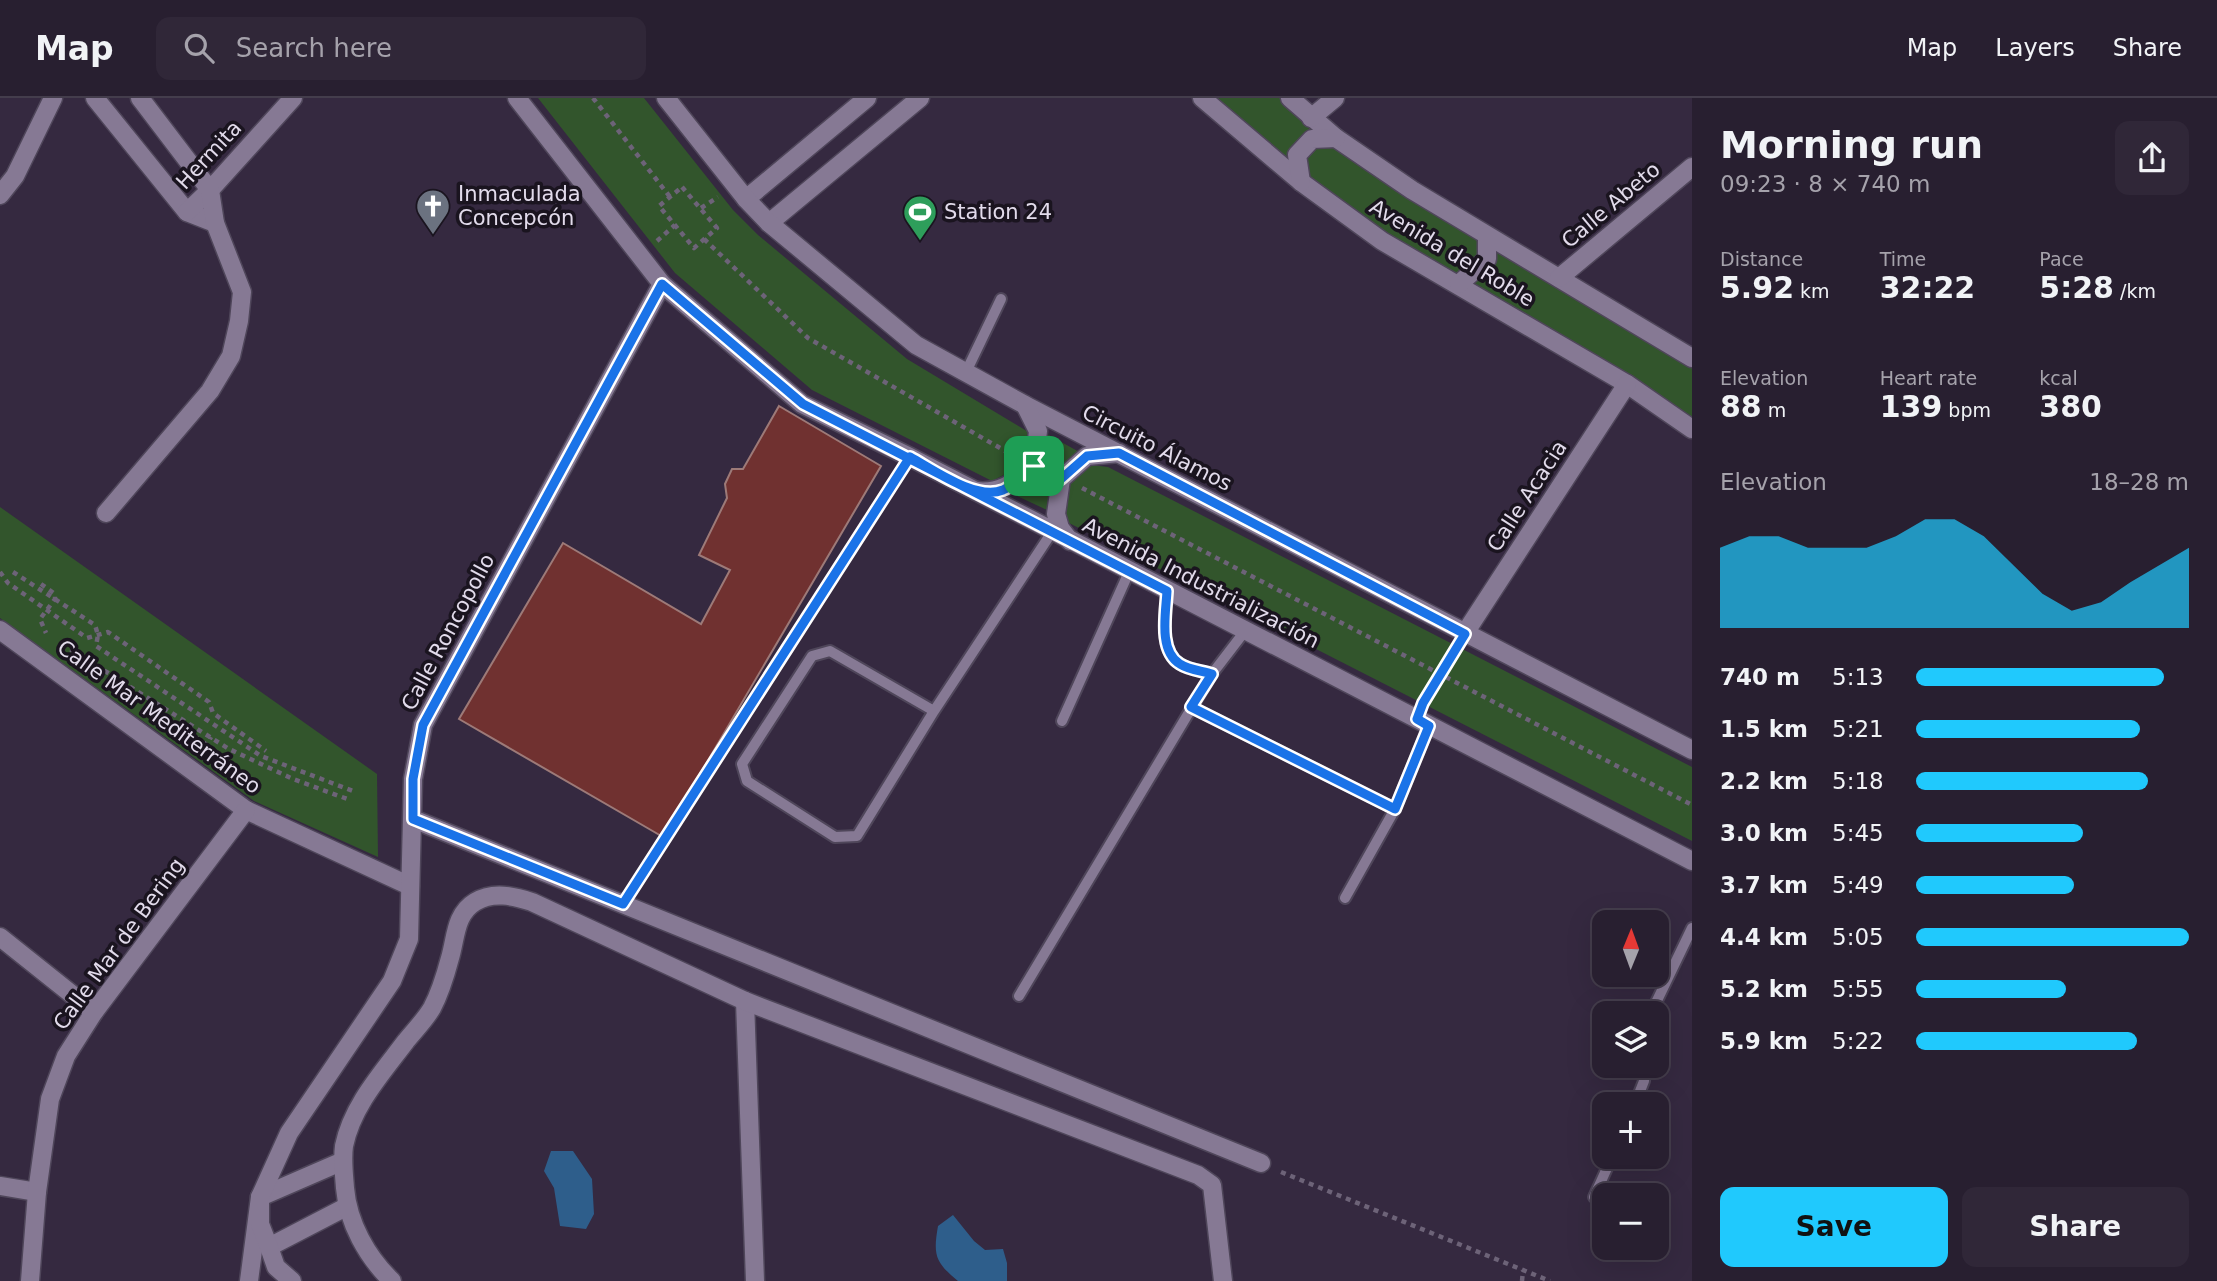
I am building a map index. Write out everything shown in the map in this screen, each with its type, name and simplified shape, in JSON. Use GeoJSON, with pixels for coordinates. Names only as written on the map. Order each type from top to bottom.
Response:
{"type":"FeatureCollection","features":[{"type":"Feature","properties":{"kind":"street"},"geometry":{"type":"LineString","coordinates":[[0,195],[15,176],[52,98]]}},
{"type":"Feature","properties":{"kind":"street"},"geometry":{"type":"LineString","coordinates":[[95,98],[187,212],[215,223]]}},
{"type":"Feature","properties":{"kind":"street"},"geometry":{"type":"LineString","coordinates":[[106,513],[210,391],[231,356],[242,292],[215,223],[210,190],[140,98]]}},
{"type":"Feature","properties":{"kind":"street","name":"Hermita"},"geometry":{"type":"LineString","coordinates":[[187,212],[293,98]]}},
{"type":"Feature","properties":{"kind":"street","name":"Avenida Industrialización"},"geometry":{"type":"LineString","coordinates":[[517,98],[662,284],[803,404],[1692,861]]}},
{"type":"Feature","properties":{"kind":"street","name":"Circuito Álamos"},"geometry":{"type":"LineString","coordinates":[[666,98],[746,199],[769,223],[916,345],[1025,405],[1692,750]]}},
{"type":"Feature","properties":{"kind":"street"},"geometry":{"type":"LineString","coordinates":[[746,199],[866,98]]}},
{"type":"Feature","properties":{"kind":"street"},"geometry":{"type":"LineString","coordinates":[[769,223],[920,98]]}},
{"type":"Feature","properties":{"kind":"street","name":"Avenida del Roble"},"geometry":{"type":"LineString","coordinates":[[1202,98],[1300,183],[1382,241],[1627,384],[1692,429]]}},
{"type":"Feature","properties":{"kind":"street","name":"Avenida del Roble"},"geometry":{"type":"LineString","coordinates":[[1290,98],[1336,138],[1412,190],[1692,358]]}},
{"type":"Feature","properties":{"kind":"street"},"geometry":{"type":"LineString","coordinates":[[1311,118],[1335,98]]}},
{"type":"Feature","properties":{"kind":"street"},"geometry":{"type":"LineString","coordinates":[[1300,183],[1297,155],[1311,139],[1336,138]]}},
{"type":"Feature","properties":{"kind":"street","name":"Calle Abeto"},"geometry":{"type":"LineString","coordinates":[[1559,278],[1692,167]]}},
{"type":"Feature","properties":{"kind":"street"},"geometry":{"type":"LineString","coordinates":[[1459,284],[1487,259],[1487,236]]}},
{"type":"Feature","properties":{"kind":"street","name":"Calle Roncopollo"},"geometry":{"type":"LineString","coordinates":[[292,1281],[276,1267],[260,1224],[260,1197],[289,1133],[392,981],[409,939],[413,779],[423,725],[662,284]]}},
{"type":"Feature","properties":{"kind":"street","name":"Calle Acacia"},"geometry":{"type":"LineString","coordinates":[[1465,634],[1627,384]]}},
{"type":"Feature","properties":{"kind":"street"},"geometry":{"type":"LineString","coordinates":[[972,491],[989,493],[1004,490],[1034,466],[1038,431],[1025,405]]}},
{"type":"Feature","properties":{"kind":"street"},"geometry":{"type":"LineString","coordinates":[[1070,541],[1060,527],[1056,514],[1061,479],[1087,456],[1119,453]]}},
{"type":"Feature","properties":{"kind":"street","name":"Calle Mar Mediterráneo"},"geometry":{"type":"LineString","coordinates":[[0,630],[246,810],[410,886]]}},
{"type":"Feature","properties":{"kind":"street","name":"Calle Mar de Bering"},"geometry":{"type":"LineString","coordinates":[[30,1281],[37,1192],[50,1099],[66,1056],[94,1012],[246,810]]}},
{"type":"Feature","properties":{"kind":"street"},"geometry":{"type":"LineString","coordinates":[[413,819],[1261,1163]]}},
{"type":"Feature","properties":{"kind":"street"},"geometry":{"type":"LineString","coordinates":[[392,1281],[373,1261],[346,1207],[343,1161],[351,1124],[369,1091],[432,1008],[451,957],[454,935],[463,913],[475,902],[493,895],[512,896],[532,902],[745,1001],[1198,1175],[1212,1185],[1223,1281]]}},
{"type":"Feature","properties":{"kind":"street"},"geometry":{"type":"LineString","coordinates":[[0,937],[94,1012]]}},
{"type":"Feature","properties":{"kind":"street"},"geometry":{"type":"LineString","coordinates":[[745,1001],[755,1281]]}},
{"type":"Feature","properties":{"kind":"street"},"geometry":{"type":"LineString","coordinates":[[249,1281],[260,1197],[343,1161]]}},
{"type":"Feature","properties":{"kind":"street"},"geometry":{"type":"LineString","coordinates":[[0,1186],[37,1192]]}},
{"type":"Feature","properties":{"kind":"street"},"geometry":{"type":"LineString","coordinates":[[269,1247],[346,1207]]}},
{"type":"Feature","properties":{"kind":"lane"},"geometry":{"type":"LineString","coordinates":[[966,372],[1001,299]]}},
{"type":"Feature","properties":{"kind":"lane"},"geometry":{"type":"LineString","coordinates":[[934,711],[830,651],[812,656],[742,764],[747,781],[835,837],[857,836],[934,711],[1052,532]]}},
{"type":"Feature","properties":{"kind":"lane"},"geometry":{"type":"LineString","coordinates":[[1062,721],[1129,572]]}},
{"type":"Feature","properties":{"kind":"lane"},"geometry":{"type":"LineString","coordinates":[[1167,591],[1165,629],[1168,647],[1179,664],[1212,674]]}},
{"type":"Feature","properties":{"kind":"lane"},"geometry":{"type":"LineString","coordinates":[[1018,996],[1191,707],[1245,631]]}},
{"type":"Feature","properties":{"kind":"lane"},"geometry":{"type":"LineString","coordinates":[[1191,707],[1395,809]]}},
{"type":"Feature","properties":{"kind":"lane"},"geometry":{"type":"LineString","coordinates":[[1345,898],[1395,809],[1423,722]]}},
{"type":"Feature","properties":{"kind":"lane"},"geometry":{"type":"LineString","coordinates":[[1657,1001],[1692,928]]}},
{"type":"Feature","properties":{"kind":"path"},"geometry":{"type":"LineString","coordinates":[[593,98],[670,197]]}},
{"type":"Feature","properties":{"kind":"path"},"geometry":{"type":"LineString","coordinates":[[682,187],[717,228],[694,248],[659,206],[670,197],[682,187]]}},
{"type":"Feature","properties":{"kind":"path"},"geometry":{"type":"LineString","coordinates":[[704,239],[808,338],[1034,466]]}},
{"type":"Feature","properties":{"kind":"path"},"geometry":{"type":"LineString","coordinates":[[623,904],[910,457]]}},
{"type":"Feature","properties":{"kind":"path"},"geometry":{"type":"LineString","coordinates":[[1061,479],[1692,805]]}},
{"type":"Feature","properties":{"kind":"path"},"geometry":{"type":"LineString","coordinates":[[0,572],[8,583],[87,638],[108,632],[209,702],[213,713],[266,751]]}},
{"type":"Feature","properties":{"kind":"path"},"geometry":{"type":"LineString","coordinates":[[13,572],[95,625],[98,635],[96,646],[261,756],[353,791]]}},
{"type":"Feature","properties":{"kind":"path"},"geometry":{"type":"LineString","coordinates":[[41,584],[55,594],[55,599],[40,619],[44,632],[220,743],[293,779],[349,800]]}},
{"type":"Feature","properties":{"kind":"path"},"geometry":{"type":"LineString","coordinates":[[1423,722],[1423,703],[1465,634]]}},
{"type":"Feature","properties":{"kind":"path"},"geometry":{"type":"LineString","coordinates":[[1261,1163],[1550,1281]]}},
{"type":"Feature","properties":{"kind":"path"},"geometry":{"type":"LineString","coordinates":[[1522,1281],[1523,1270]]}},
{"type":"Feature","properties":{"kind":"green space"},"geometry":{"type":"Polygon","coordinates":[[[538,98],[644,98],[733,210],[758,235],[907,359],[1030,433],[1027,463],[992,481],[812,390],[675,273],[538,98]]]}},
{"type":"Feature","properties":{"kind":"green space"},"geometry":{"type":"Polygon","coordinates":[[[1202,98],[1290,98],[1311,118],[1692,358],[1692,429],[1382,241],[1202,98]]]}},
{"type":"Feature","properties":{"kind":"green space"},"geometry":{"type":"Polygon","coordinates":[[[1047,434],[1081,453],[1053,475],[1047,510],[1013,494],[1043,470],[1047,434]]]}},
{"type":"Feature","properties":{"kind":"green space"},"geometry":{"type":"Polygon","coordinates":[[[1092,465],[1108,467],[1692,767],[1692,841],[1069,523],[1065,514],[1070,483],[1092,465]]]}},
{"type":"Feature","properties":{"kind":"green space"},"geometry":{"type":"Polygon","coordinates":[[[0,507],[377,774],[378,857],[254,801],[0,618],[0,507]]]}},
{"type":"Feature","properties":{"kind":"water"},"geometry":{"type":"Polygon","coordinates":[[[551,1151],[573,1151],[592,1179],[594,1214],[586,1229],[560,1226],[554,1188],[544,1171],[551,1151]]]}},
{"type":"Feature","properties":{"kind":"water"},"geometry":{"type":"Polygon","coordinates":[[[953,1215],[985,1250],[1003,1249],[1007,1263],[1007,1281],[958,1281],[944,1268],[936,1251],[938,1226],[953,1215]]]}},
{"type":"Feature","properties":{"kind":"building"},"geometry":{"type":"Polygon","coordinates":[[[779,406],[881,466],[663,837],[459,719],[563,543],[701,624],[730,570],[699,555],[727,498],[725,484],[732,469],[743,469],[779,406]]]}},
{"type":"Feature","properties":{"kind":"place","name":"Inmaculada Concepcón"},"geometry":{"type":"Point","coordinates":[433,236]}},
{"type":"Feature","properties":{"kind":"place","name":"Station 24"},"geometry":{"type":"Point","coordinates":[920,242]}},
{"type":"Feature","properties":{"kind":"route"},"geometry":{"type":"LineString","coordinates":[[1034,466],[1004,490],[989,493],[972,491],[910,457],[623,904],[413,819],[413,779],[423,725],[662,284],[803,404],[910,457],[972,491],[1167,591],[1165,629],[1168,647],[1179,664],[1212,674],[1191,707],[1395,809],[1429,726],[1417,719],[1423,703],[1465,634],[1119,453],[1087,456],[1061,479],[1034,466]]}}]}
